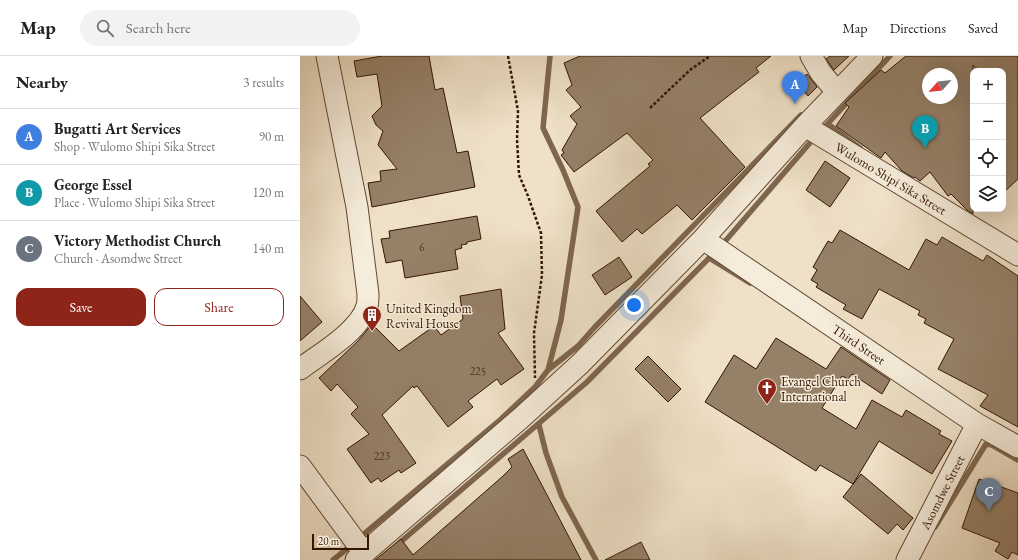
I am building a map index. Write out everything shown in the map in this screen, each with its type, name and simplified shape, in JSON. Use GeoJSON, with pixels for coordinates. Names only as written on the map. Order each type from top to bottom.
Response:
{"type":"FeatureCollection","features":[{"type":"Feature","properties":{"kind":"street"},"geometry":{"type":"LineString","coordinates":[[300,369],[352,330],[363,317],[367,306],[368,294],[357,207],[327,56]]}},
{"type":"Feature","properties":{"kind":"street"},"geometry":{"type":"LineString","coordinates":[[811,56],[821,73],[837,92]]}},
{"type":"Feature","properties":{"kind":"street"},"geometry":{"type":"LineString","coordinates":[[300,466],[360,557],[580,364],[703,238],[805,126],[872,56]]}},
{"type":"Feature","properties":{"kind":"street","name":"Wulomo Shipi Sika Street"},"geometry":{"type":"LineString","coordinates":[[805,126],[1018,255]]}},
{"type":"Feature","properties":{"kind":"street","name":"Third Street"},"geometry":{"type":"LineString","coordinates":[[703,238],[977,424],[1018,447]]}},
{"type":"Feature","properties":{"kind":"street","name":"Asomdwe Street"},"geometry":{"type":"LineString","coordinates":[[907,560],[977,424]]}},
{"type":"Feature","properties":{"kind":"path"},"geometry":{"type":"LineString","coordinates":[[508,56],[518,111],[517,139],[519,176],[541,233],[542,275],[534,333],[535,376],[539,401]]}},
{"type":"Feature","properties":{"kind":"path"},"geometry":{"type":"LineString","coordinates":[[650,108],[690,70],[710,56]]}},
{"type":"Feature","properties":{"kind":"building"},"geometry":{"type":"Polygon","coordinates":[[[382,56],[429,56],[435,90],[443,88],[457,153],[468,151],[475,187],[372,207],[368,183],[381,181],[380,171],[397,169],[378,145],[383,131],[376,125],[372,116],[382,106],[377,74],[357,77],[354,61],[382,56]]]}},
{"type":"Feature","properties":{"kind":"building"},"geometry":{"type":"Polygon","coordinates":[[[580,56],[771,56],[756,68],[759,72],[700,118],[745,167],[692,220],[677,205],[642,234],[637,229],[622,242],[596,211],[650,166],[648,164],[653,160],[627,133],[574,172],[561,155],[564,153],[562,150],[577,124],[570,116],[581,107],[566,90],[572,85],[564,63],[580,56]]]}},
{"type":"Feature","properties":{"kind":"building"},"geometry":{"type":"Polygon","coordinates":[[[830,56],[849,56],[834,70],[826,59],[830,56]]]}},
{"type":"Feature","properties":{"kind":"building"},"geometry":{"type":"Polygon","coordinates":[[[906,56],[1018,56],[1018,179],[1006,190],[1006,68],[975,68],[973,65],[973,68],[970,68],[970,212],[951,194],[948,196],[930,172],[920,181],[902,171],[885,152],[881,158],[836,126],[849,107],[845,103],[881,70],[885,73],[906,56]]]}},
{"type":"Feature","properties":{"kind":"building"},"geometry":{"type":"Polygon","coordinates":[[[807,74],[817,87],[808,96],[797,83],[807,74]]]}},
{"type":"Feature","properties":{"kind":"building"},"geometry":{"type":"Polygon","coordinates":[[[825,161],[850,178],[830,207],[806,190],[825,161]]]}},
{"type":"Feature","properties":{"kind":"building"},"geometry":{"type":"Polygon","coordinates":[[[477,216],[481,239],[467,242],[467,244],[461,245],[462,248],[455,250],[458,269],[405,278],[402,260],[386,263],[381,239],[390,238],[389,231],[477,216]]]}},
{"type":"Feature","properties":{"kind":"building"},"geometry":{"type":"Polygon","coordinates":[[[840,230],[909,270],[926,239],[937,245],[942,237],[983,261],[987,255],[1018,276],[1018,427],[980,406],[988,395],[938,369],[954,339],[924,323],[926,319],[918,315],[920,311],[879,289],[862,319],[843,309],[846,305],[816,287],[818,284],[811,280],[817,270],[813,267],[828,241],[832,243],[840,230]]]}},
{"type":"Feature","properties":{"kind":"building"},"geometry":{"type":"Polygon","coordinates":[[[619,257],[632,277],[605,295],[592,275],[619,257]]]}},
{"type":"Feature","properties":{"kind":"building"},"geometry":{"type":"Polygon","coordinates":[[[501,289],[505,329],[498,333],[524,369],[501,385],[497,379],[468,401],[473,407],[448,427],[417,386],[414,388],[413,386],[382,415],[416,463],[401,473],[399,470],[381,482],[378,478],[371,483],[347,449],[369,434],[351,414],[358,407],[337,384],[331,391],[319,378],[358,341],[372,324],[399,351],[434,326],[441,335],[463,319],[460,296],[501,289]]]}},
{"type":"Feature","properties":{"kind":"building"},"geometry":{"type":"Polygon","coordinates":[[[300,296],[322,322],[300,341],[300,296]]]}},
{"type":"Feature","properties":{"kind":"building","name":"Evangel Church International"},"geometry":{"type":"Polygon","coordinates":[[[776,338],[826,369],[841,347],[890,380],[882,394],[852,374],[848,379],[842,376],[822,408],[856,429],[872,400],[902,417],[906,410],[941,431],[939,434],[952,441],[932,474],[879,441],[853,484],[820,465],[816,471],[705,402],[734,355],[756,369],[776,338]]]}},
{"type":"Feature","properties":{"kind":"building"},"geometry":{"type":"Polygon","coordinates":[[[648,356],[681,389],[668,402],[635,369],[648,356]]]}},
{"type":"Feature","properties":{"kind":"building"},"geometry":{"type":"Polygon","coordinates":[[[523,449],[581,560],[375,560],[401,539],[413,555],[503,476],[512,467],[508,459],[523,449]]]}},
{"type":"Feature","properties":{"kind":"building"},"geometry":{"type":"Polygon","coordinates":[[[861,474],[913,518],[903,530],[897,524],[888,534],[843,497],[861,474]]]}},
{"type":"Feature","properties":{"kind":"building"},"geometry":{"type":"Polygon","coordinates":[[[979,479],[1018,493],[1018,555],[1012,552],[1008,559],[995,551],[1000,543],[962,528],[979,479]]]}},
{"type":"Feature","properties":{"kind":"building"},"geometry":{"type":"Polygon","coordinates":[[[641,542],[650,560],[605,560],[641,542]]]}},
{"type":"Feature","properties":{"kind":"waterway"},"geometry":{"type":"LineString","coordinates":[[548,370],[561,320],[578,207],[563,170],[543,128],[550,56]]}},
{"type":"Feature","properties":{"kind":"waterway"},"geometry":{"type":"LineString","coordinates":[[821,131],[890,56]]}},
{"type":"Feature","properties":{"kind":"waterway"},"geometry":{"type":"LineString","coordinates":[[359,538],[500,420],[535,387],[548,370],[578,346],[801,115]]}},
{"type":"Feature","properties":{"kind":"waterway"},"geometry":{"type":"LineString","coordinates":[[828,124],[860,148]]}},
{"type":"Feature","properties":{"kind":"waterway"},"geometry":{"type":"LineString","coordinates":[[721,246],[815,137]]}},
{"type":"Feature","properties":{"kind":"waterway"},"geometry":{"type":"LineString","coordinates":[[397,545],[587,382],[715,252]]}},
{"type":"Feature","properties":{"kind":"waterway"},"geometry":{"type":"LineString","coordinates":[[709,258],[750,283]]}},
{"type":"Feature","properties":{"kind":"waterway"},"geometry":{"type":"LineString","coordinates":[[539,425],[546,453],[562,497],[596,560]]}},
{"type":"Feature","properties":{"kind":"waterway"},"geometry":{"type":"LineString","coordinates":[[935,527],[986,444],[992,445],[1018,460]]}},
{"type":"Feature","properties":{"kind":"waterway"},"geometry":{"type":"LineString","coordinates":[[333,560],[353,544]]}},
{"type":"Feature","properties":{"kind":"place","name":"Bugatti Art Services"},"geometry":{"type":"Point","coordinates":[795,104]}},
{"type":"Feature","properties":{"kind":"place","name":"George Essel"},"geometry":{"type":"Point","coordinates":[925,148]}},
{"type":"Feature","properties":{"kind":"place","name":"United Kingdom Revival House"},"geometry":{"type":"Point","coordinates":[372,332]}},
{"type":"Feature","properties":{"kind":"place","name":"Evangel Church International"},"geometry":{"type":"Point","coordinates":[767,405]}},
{"type":"Feature","properties":{"kind":"place","name":"Victory Methodist Church"},"geometry":{"type":"Point","coordinates":[989,511]}}]}
